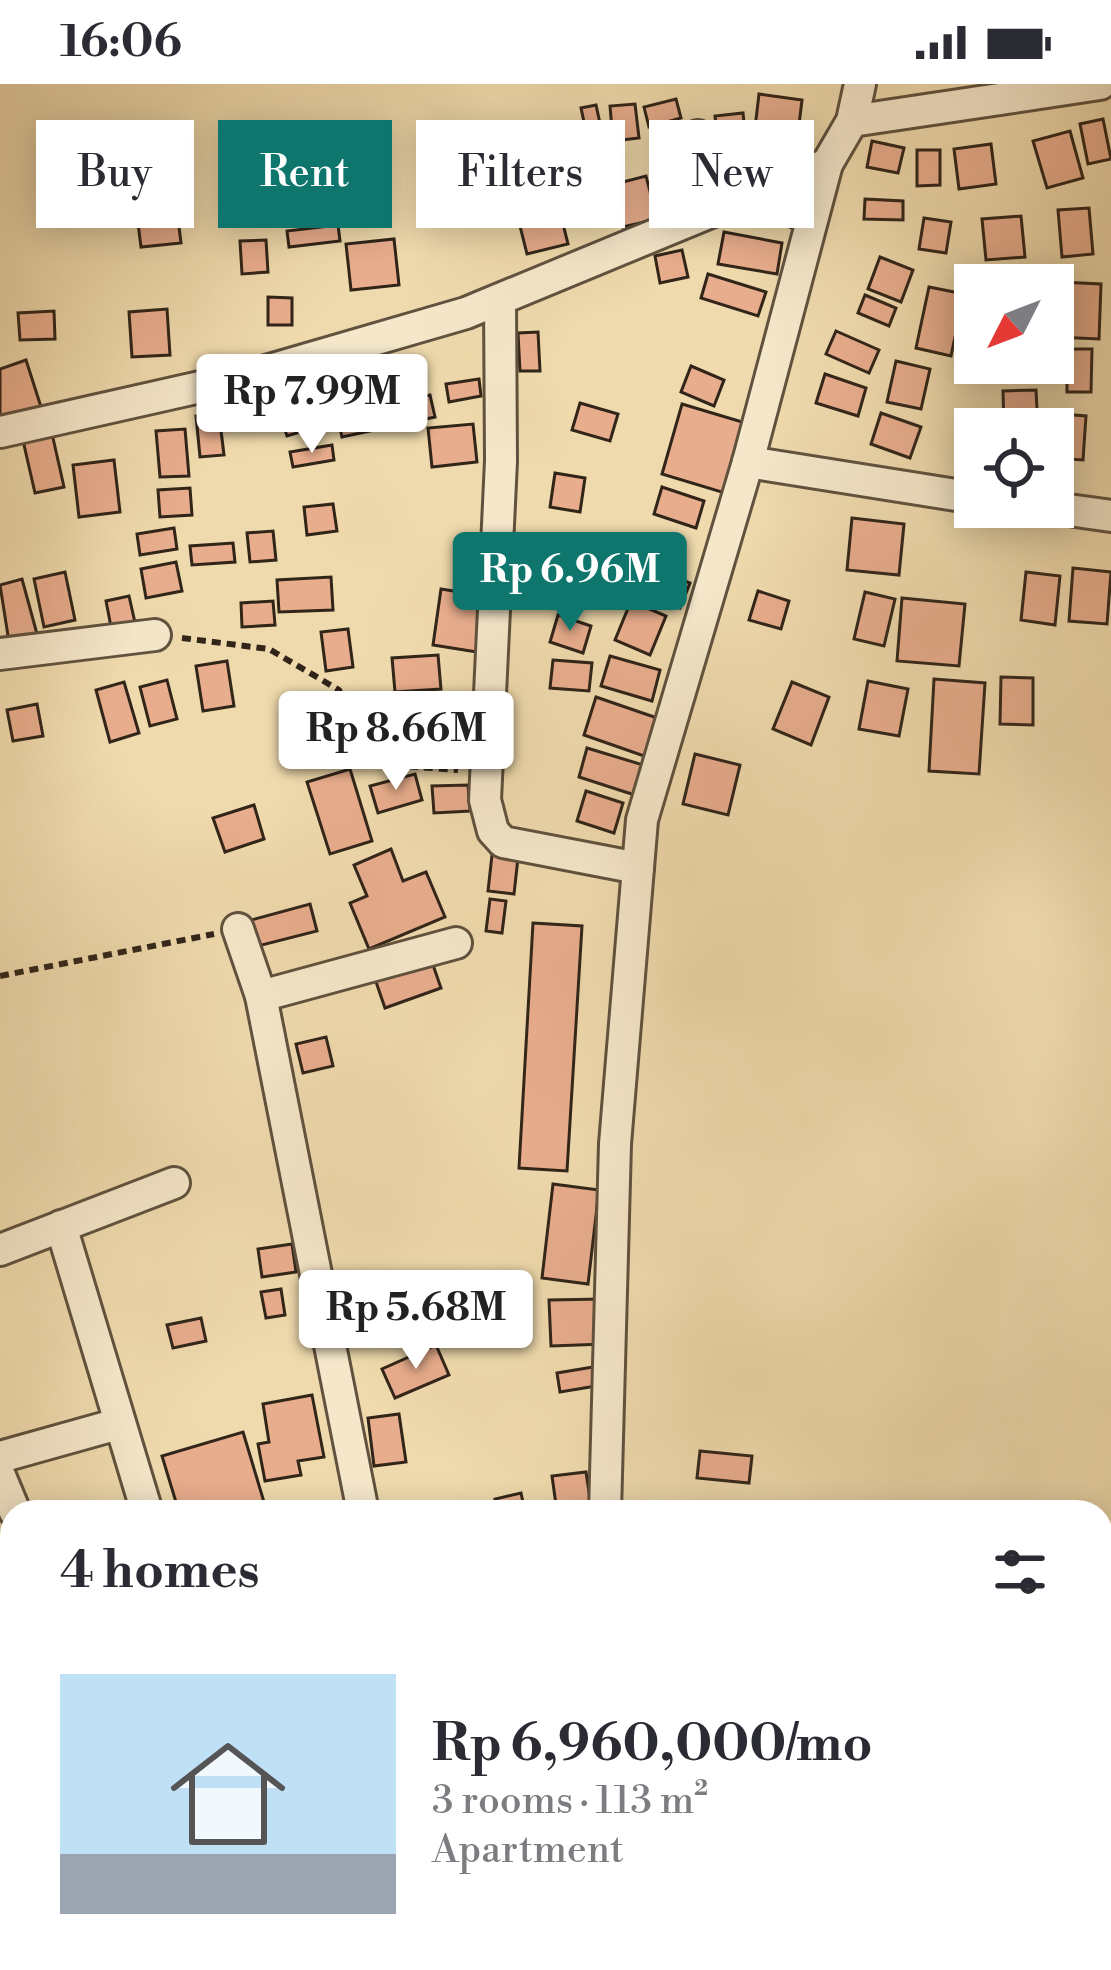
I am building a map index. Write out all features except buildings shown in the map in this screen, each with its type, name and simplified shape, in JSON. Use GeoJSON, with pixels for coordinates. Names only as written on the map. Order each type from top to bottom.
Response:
{"type":"FeatureCollection","features":[{"type":"Feature","properties":{"kind":"street"},"geometry":{"type":"LineString","coordinates":[[605,1500],[615,1144],[642,820],[748,462],[827,164],[852,121],[860,84]]}},
{"type":"Feature","properties":{"kind":"street"},"geometry":{"type":"LineString","coordinates":[[852,121],[1100,84]]}},
{"type":"Feature","properties":{"kind":"street"},"geometry":{"type":"LineString","coordinates":[[814,169],[827,164]]}},
{"type":"Feature","properties":{"kind":"street"},"geometry":{"type":"LineString","coordinates":[[0,432],[249,376],[500,302],[669,228]]}},
{"type":"Feature","properties":{"kind":"street"},"geometry":{"type":"LineString","coordinates":[[500,302],[501,461],[485,800],[493,831],[503,842],[638,868]]}},
{"type":"Feature","properties":{"kind":"street"},"geometry":{"type":"LineString","coordinates":[[748,462],[954,495]]}},
{"type":"Feature","properties":{"kind":"street"},"geometry":{"type":"LineString","coordinates":[[1074,511],[1111,516]]}},
{"type":"Feature","properties":{"kind":"street"},"geometry":{"type":"LineString","coordinates":[[0,654],[155,635]]}},
{"type":"Feature","properties":{"kind":"street"},"geometry":{"type":"LineString","coordinates":[[238,929],[261,996],[361,1500]]}},
{"type":"Feature","properties":{"kind":"street"},"geometry":{"type":"LineString","coordinates":[[261,996],[456,944]]}},
{"type":"Feature","properties":{"kind":"street"},"geometry":{"type":"LineString","coordinates":[[0,1250],[174,1183]]}},
{"type":"Feature","properties":{"kind":"street"},"geometry":{"type":"LineString","coordinates":[[61,1226],[143,1500]]}},
{"type":"Feature","properties":{"kind":"street"},"geometry":{"type":"LineString","coordinates":[[0,1457],[118,1424]]}},
{"type":"Feature","properties":{"kind":"path"},"geometry":{"type":"LineString","coordinates":[[155,635],[269,649],[339,690],[365,753],[378,764],[485,770]]}},
{"type":"Feature","properties":{"kind":"path"},"geometry":{"type":"LineString","coordinates":[[0,976],[238,929]]}}]}
